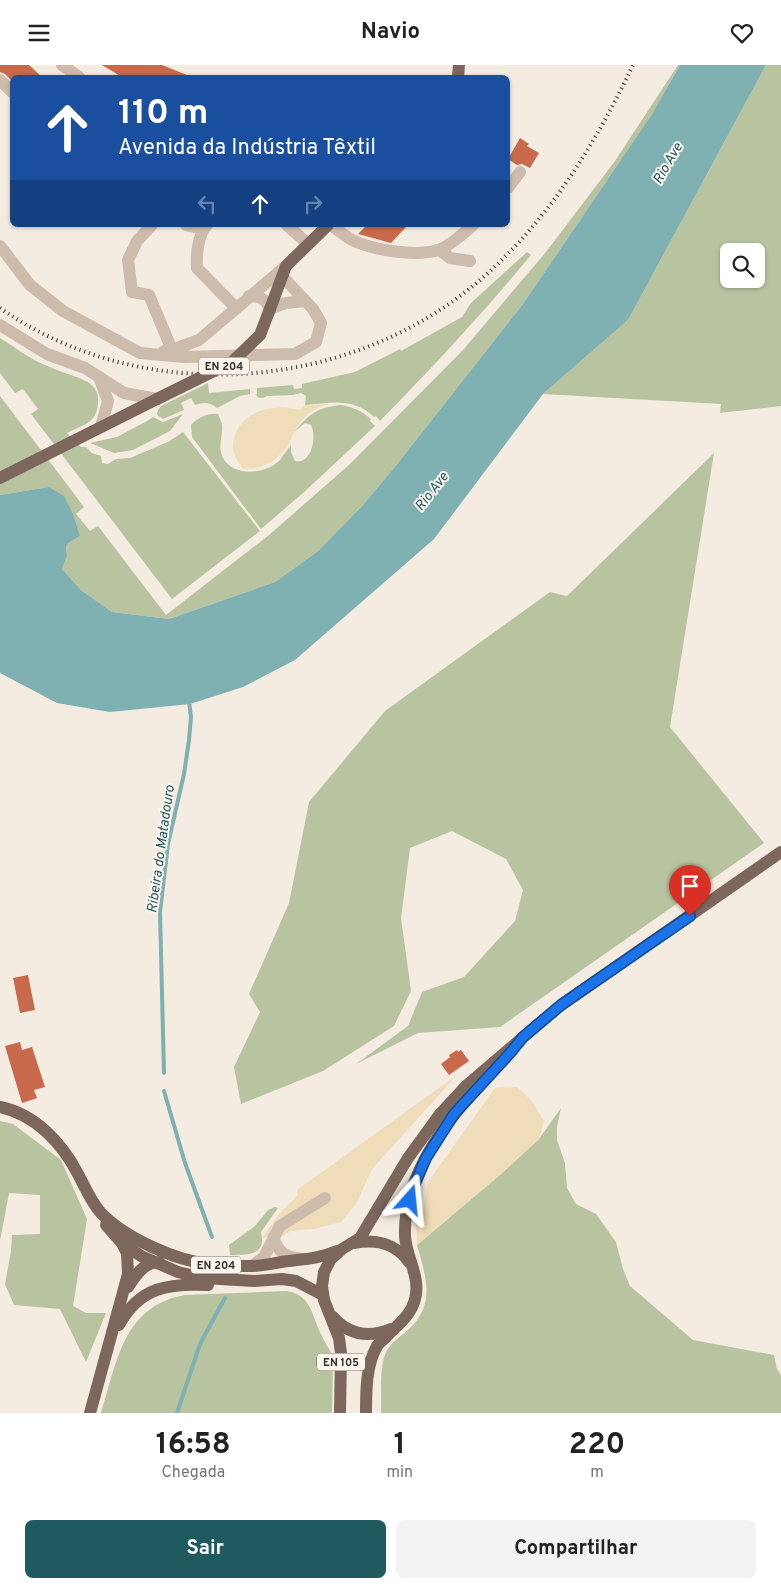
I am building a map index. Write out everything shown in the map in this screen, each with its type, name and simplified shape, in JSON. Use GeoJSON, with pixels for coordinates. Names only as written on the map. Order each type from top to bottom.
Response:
{"type":"FeatureCollection","features":[{"type":"Feature","properties":{"kind":"main road","name":"EN 204"},"geometry":{"type":"LineString","coordinates":[[0,478],[232,362],[260,335],[284,271],[308,244],[328,227]]}},
{"type":"Feature","properties":{"kind":"main road","name":"EN 105"},"geometry":{"type":"LineString","coordinates":[[354,1243],[365,1231],[408,1157],[440,1114],[466,1086],[561,1005],[775,861],[781,852]]}},
{"type":"Feature","properties":{"kind":"main road","name":"EN 105"},"geometry":{"type":"LineString","coordinates":[[366,1413],[368,1378],[378,1345],[407,1315],[415,1299],[417,1286],[405,1244],[405,1231],[406,1214],[420,1169],[454,1114],[523,1037]]}},
{"type":"Feature","properties":{"kind":"main road","name":"EN 204"},"geometry":{"type":"LineString","coordinates":[[0,1107],[32,1120],[51,1135],[71,1160],[88,1193],[102,1213],[136,1240],[182,1258],[209,1264],[252,1266],[325,1256],[342,1249]]}},
{"type":"Feature","properties":{"kind":"main road","name":"EN 204"},"geometry":{"type":"LineString","coordinates":[[102,1213],[107,1227],[122,1243],[154,1262],[178,1272],[203,1277],[254,1281],[282,1279],[296,1281],[323,1295]]}},
{"type":"Feature","properties":{"kind":"main road","name":"EN 105"},"geometry":{"type":"LineString","coordinates":[[340,1413],[341,1353],[339,1338],[323,1295],[324,1272],[331,1259],[342,1249],[354,1243],[368,1241],[383,1243],[397,1249],[408,1260],[414,1273]]}},
{"type":"Feature","properties":{"kind":"main road"},"geometry":{"type":"LineString","coordinates":[[90,1413],[128,1275],[127,1253],[122,1243]]}},
{"type":"Feature","properties":{"kind":"main road"},"geometry":{"type":"LineString","coordinates":[[124,1295],[136,1275],[154,1262],[174,1262],[207,1269],[240,1270],[252,1266]]}},
{"type":"Feature","properties":{"kind":"main road"},"geometry":{"type":"LineString","coordinates":[[110,1343],[131,1307],[152,1291],[184,1283],[216,1285],[254,1281]]}},
{"type":"Feature","properties":{"kind":"main road","name":"EN 105"},"geometry":{"type":"LineString","coordinates":[[329,1314],[339,1324],[352,1332],[366,1335],[380,1334],[394,1329]]}},
{"type":"Feature","properties":{"kind":"street"},"geometry":{"type":"LineString","coordinates":[[62,65],[76,75]]}},
{"type":"Feature","properties":{"kind":"street"},"geometry":{"type":"LineString","coordinates":[[0,80],[10,90]]}},
{"type":"Feature","properties":{"kind":"street"},"geometry":{"type":"LineString","coordinates":[[510,185],[520,172]]}},
{"type":"Feature","properties":{"kind":"street"},"geometry":{"type":"LineString","coordinates":[[150,227],[137,241],[128,260],[132,292],[149,295],[172,349]]}},
{"type":"Feature","properties":{"kind":"street"},"geometry":{"type":"LineString","coordinates":[[205,227],[197,268],[236,308]]}},
{"type":"Feature","properties":{"kind":"street"},"geometry":{"type":"LineString","coordinates":[[289,227],[308,244]]}},
{"type":"Feature","properties":{"kind":"street"},"geometry":{"type":"LineString","coordinates":[[333,227],[352,241],[377,248],[410,253],[439,250],[461,236],[470,227]]}},
{"type":"Feature","properties":{"kind":"street"},"geometry":{"type":"LineString","coordinates":[[0,246],[30,285],[63,311],[140,353],[152,354],[196,357],[295,354],[316,342],[321,323],[313,309],[305,301],[284,271],[249,296],[199,339],[152,354]]}},
{"type":"Feature","properties":{"kind":"street"},"geometry":{"type":"LineString","coordinates":[[439,250],[450,258],[470,261]]}},
{"type":"Feature","properties":{"kind":"street"},"geometry":{"type":"LineString","coordinates":[[249,296],[258,296],[265,300],[270,309],[286,303],[305,301]]}},
{"type":"Feature","properties":{"kind":"street"},"geometry":{"type":"LineString","coordinates":[[0,325],[47,354],[85,368],[124,393],[157,399]]}},
{"type":"Feature","properties":{"kind":"street"},"geometry":{"type":"LineString","coordinates":[[196,357],[199,339]]}},
{"type":"Feature","properties":{"kind":"street"},"geometry":{"type":"LineString","coordinates":[[99,377],[108,401],[101,427]]}},
{"type":"Feature","properties":{"kind":"street"},"geometry":{"type":"LineString","coordinates":[[252,1266],[264,1257],[280,1226],[325,1198]]}},
{"type":"Feature","properties":{"kind":"street"},"geometry":{"type":"LineString","coordinates":[[273,1238],[284,1255],[304,1259]]}},
{"type":"Feature","properties":{"kind":"green space"},"geometry":{"type":"Polygon","coordinates":[[[678,65],[680,65],[652,114],[523,304],[363,505],[318,551],[275,582],[169,619],[112,612],[81,590],[62,569],[67,556],[66,547],[68,542],[80,536],[49,487],[0,495],[0,396],[84,507],[76,514],[90,531],[98,526],[166,615],[269,535],[350,464],[463,350],[546,252],[615,161],[678,65]]]}},
{"type":"Feature","properties":{"kind":"green space"},"geometry":{"type":"Polygon","coordinates":[[[766,65],[781,65],[781,406],[720,413],[721,404],[543,394],[628,320],[766,65]]]}},
{"type":"Feature","properties":{"kind":"green space"},"geometry":{"type":"Polygon","coordinates":[[[527,252],[531,255],[495,298],[380,421],[376,416],[374,417],[358,406],[350,404],[305,405],[306,396],[301,393],[263,398],[259,398],[255,394],[257,394],[257,388],[293,385],[294,389],[302,388],[302,384],[355,372],[400,349],[401,351],[462,317],[471,303],[527,252]]]}},
{"type":"Feature","properties":{"kind":"green space"},"geometry":{"type":"Polygon","coordinates":[[[0,338],[40,363],[88,382],[93,386],[98,396],[95,415],[88,423],[67,433],[81,447],[86,447],[92,453],[101,456],[102,463],[108,464],[116,459],[130,458],[168,442],[183,432],[260,531],[172,599],[31,414],[38,409],[23,389],[15,393],[0,373],[0,338]]]}},
{"type":"Feature","properties":{"kind":"green space"},"geometry":{"type":"Polygon","coordinates":[[[208,383],[209,393],[250,389],[250,394],[240,396],[217,408],[207,403],[195,405],[191,398],[181,403],[184,410],[163,419],[157,415],[161,406],[208,383]]]}},
{"type":"Feature","properties":{"kind":"green space"},"geometry":{"type":"Polygon","coordinates":[[[341,405],[353,408],[364,414],[371,419],[370,421],[375,426],[261,529],[192,437],[191,425],[194,422],[207,415],[218,414],[222,425],[221,452],[226,463],[240,471],[257,471],[273,466],[291,445],[291,452],[295,461],[306,459],[312,449],[313,430],[311,425],[305,423],[294,432],[304,420],[314,413],[341,405]]]}},
{"type":"Feature","properties":{"kind":"green space"},"geometry":{"type":"Polygon","coordinates":[[[183,414],[170,431],[133,450],[114,453],[90,443],[117,437],[153,417],[163,422],[183,414]]]}},
{"type":"Feature","properties":{"kind":"green space"},"geometry":{"type":"Polygon","coordinates":[[[714,453],[670,727],[764,843],[500,1027],[418,1033],[356,1064],[408,1026],[422,992],[464,977],[515,921],[523,890],[506,859],[452,831],[410,848],[401,918],[411,991],[394,1026],[323,1071],[241,1104],[234,1067],[260,1012],[249,994],[289,903],[309,802],[385,711],[550,592],[567,596],[714,453]]]}},
{"type":"Feature","properties":{"kind":"green space"},"geometry":{"type":"Polygon","coordinates":[[[561,1108],[557,1127],[557,1140],[565,1163],[567,1188],[576,1204],[596,1214],[616,1242],[623,1269],[630,1286],[693,1340],[774,1355],[777,1369],[781,1375],[781,1413],[381,1413],[382,1373],[386,1352],[411,1327],[424,1308],[426,1298],[425,1277],[417,1245],[539,1139],[561,1108]]]}},
{"type":"Feature","properties":{"kind":"green space"},"geometry":{"type":"Polygon","coordinates":[[[0,1121],[13,1124],[61,1160],[87,1219],[73,1306],[86,1313],[106,1313],[86,1362],[60,1309],[14,1305],[5,1284],[12,1235],[40,1234],[40,1195],[9,1193],[0,1241],[0,1121]]]}},
{"type":"Feature","properties":{"kind":"green space"},"geometry":{"type":"Polygon","coordinates":[[[275,1207],[278,1208],[261,1232],[261,1246],[258,1250],[249,1254],[230,1255],[229,1245],[255,1226],[268,1210],[275,1207]]]}},
{"type":"Feature","properties":{"kind":"green space"},"geometry":{"type":"Polygon","coordinates":[[[287,1291],[302,1297],[307,1302],[318,1329],[333,1357],[332,1413],[101,1413],[118,1356],[135,1324],[148,1311],[164,1301],[185,1295],[287,1291]]]}},
{"type":"Feature","properties":{"kind":"sand"},"geometry":{"type":"Polygon","coordinates":[[[329,404],[314,410],[305,417],[298,425],[284,450],[275,460],[257,467],[243,469],[235,456],[233,448],[235,436],[247,418],[266,409],[289,408],[300,410],[305,405],[329,404]]]}},
{"type":"Feature","properties":{"kind":"sand"},"geometry":{"type":"Polygon","coordinates":[[[457,1075],[372,1169],[356,1204],[341,1222],[314,1229],[291,1231],[281,1237],[262,1238],[280,1213],[298,1195],[297,1190],[457,1075]]]}},
{"type":"Feature","properties":{"kind":"sand"},"geometry":{"type":"Polygon","coordinates":[[[517,1087],[531,1100],[544,1121],[539,1139],[417,1245],[416,1221],[423,1211],[428,1182],[495,1088],[517,1087]]]}},
{"type":"Feature","properties":{"kind":"water","name":"Rio Ave"},"geometry":{"type":"Polygon","coordinates":[[[680,65],[766,65],[628,320],[543,394],[434,539],[295,660],[243,687],[190,704],[110,712],[57,703],[0,673],[0,495],[49,487],[64,496],[73,514],[80,536],[68,543],[66,547],[67,556],[62,569],[81,590],[112,612],[169,619],[275,582],[318,551],[363,505],[523,304],[652,114],[680,65]]]}},
{"type":"Feature","properties":{"kind":"building"},"geometry":{"type":"Polygon","coordinates":[[[0,65],[29,65],[40,75],[10,75],[10,79],[0,72],[0,65]]]}},
{"type":"Feature","properties":{"kind":"building"},"geometry":{"type":"Polygon","coordinates":[[[102,65],[162,65],[187,75],[119,75],[102,65]]]}},
{"type":"Feature","properties":{"kind":"building"},"geometry":{"type":"Polygon","coordinates":[[[520,138],[529,144],[527,146],[539,153],[530,168],[522,164],[517,165],[510,160],[510,156],[520,138]]]}},
{"type":"Feature","properties":{"kind":"building"},"geometry":{"type":"Polygon","coordinates":[[[365,227],[406,227],[391,243],[358,234],[365,227]]]}},
{"type":"Feature","properties":{"kind":"building"},"geometry":{"type":"Polygon","coordinates":[[[28,975],[35,1010],[20,1013],[13,978],[28,975]]]}},
{"type":"Feature","properties":{"kind":"building"},"geometry":{"type":"Polygon","coordinates":[[[20,1042],[22,1050],[32,1047],[45,1087],[34,1090],[37,1098],[22,1103],[5,1046],[20,1042]]]}},
{"type":"Feature","properties":{"kind":"building"},"geometry":{"type":"Polygon","coordinates":[[[457,1050],[458,1052],[461,1050],[469,1061],[449,1075],[441,1064],[450,1057],[449,1055],[457,1050]]]}},
{"type":"Feature","properties":{"kind":"waterway","name":"Ribeira do Matadouro"},"geometry":{"type":"LineString","coordinates":[[164,1073],[160,912],[168,844],[184,774],[189,740],[191,717],[189,701]]}},
{"type":"Feature","properties":{"kind":"waterway","name":"Ribeira do Matadouro"},"geometry":{"type":"LineString","coordinates":[[164,1091],[185,1163],[212,1237]]}},
{"type":"Feature","properties":{"kind":"waterway","name":"Ribeira do Matadouro"},"geometry":{"type":"LineString","coordinates":[[177,1413],[200,1344],[225,1298]]}},
{"type":"Feature","properties":{"kind":"railway"},"geometry":{"type":"LineString","coordinates":[[0,308],[58,341],[119,362],[184,373],[250,373],[315,363],[377,343],[435,313],[488,273],[511,251],[571,176],[604,122],[633,65]]}},
{"type":"Feature","properties":{"kind":"route"},"geometry":{"type":"LineString","coordinates":[[410,1200],[420,1169],[454,1114],[523,1037],[561,1005],[690,916]]}}]}
